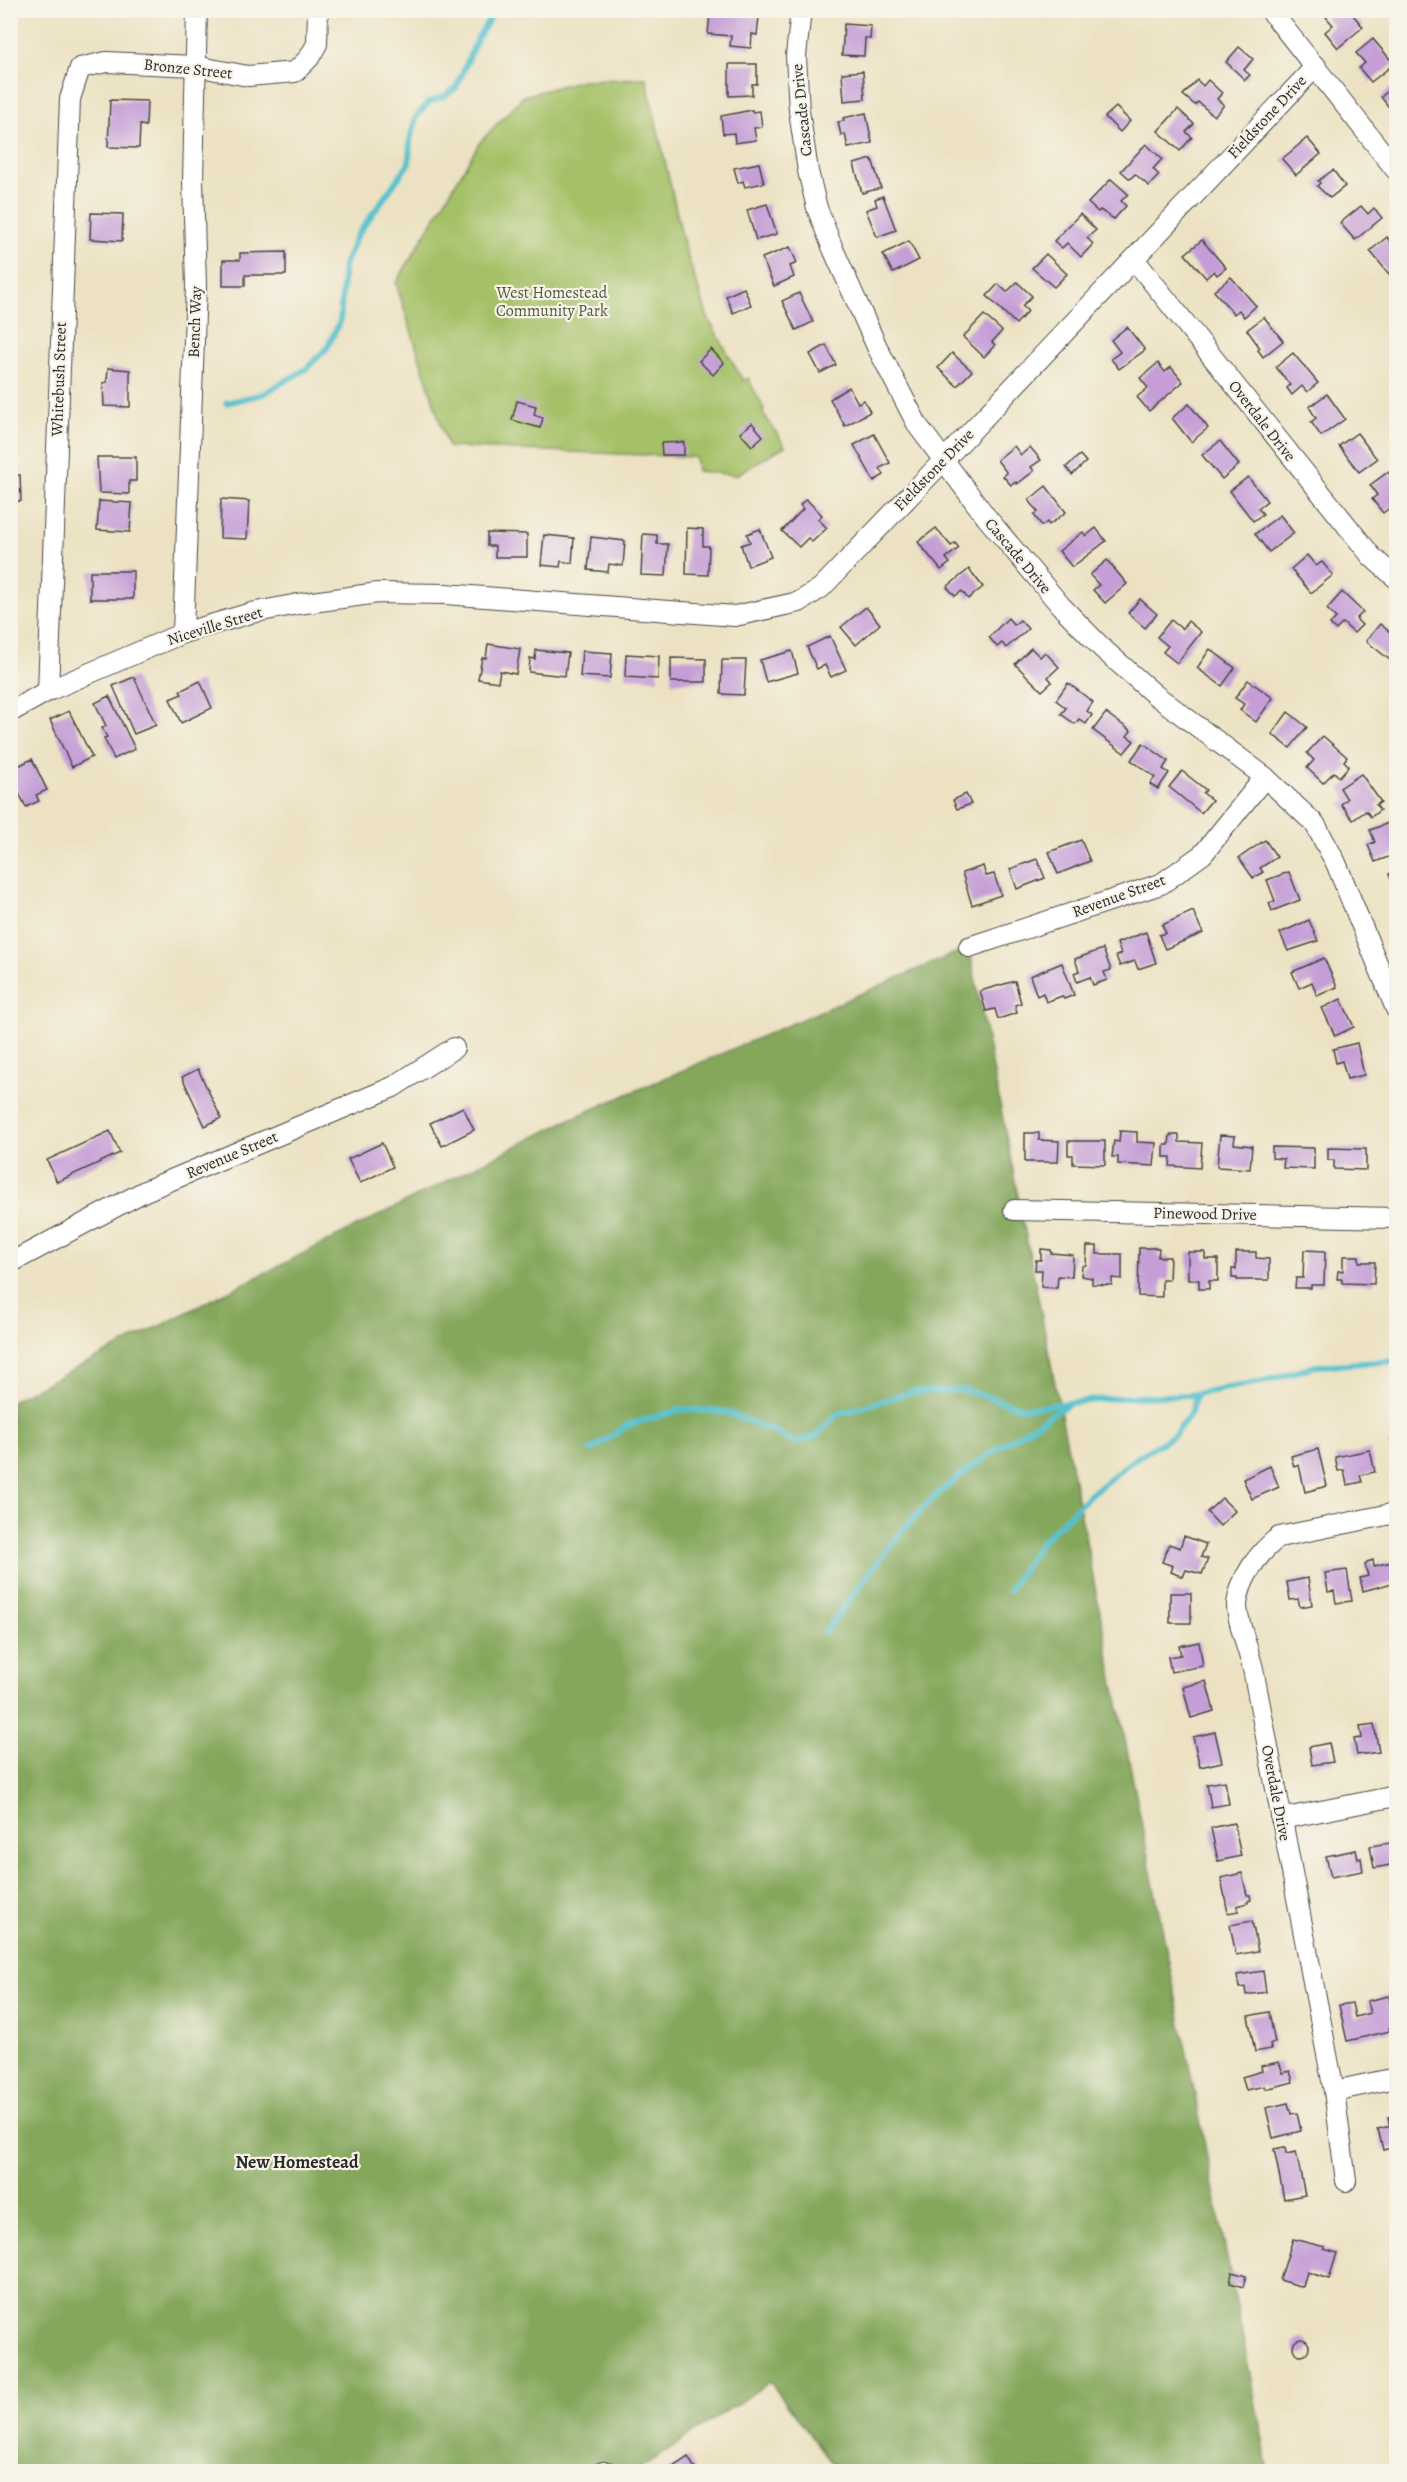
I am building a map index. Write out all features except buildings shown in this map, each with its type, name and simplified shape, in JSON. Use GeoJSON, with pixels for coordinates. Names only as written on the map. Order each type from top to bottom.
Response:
{"type":"FeatureCollection","features":[{"type":"Feature","properties":{"kind":"street","name":"Bench Way"},"geometry":{"type":"LineString","coordinates":[[183,633],[196,287],[193,181],[197,10]]}},
{"type":"Feature","properties":{"kind":"street","name":"Bronze Street"},"geometry":{"type":"LineString","coordinates":[[80,68],[106,62],[195,66],[248,76],[295,72],[309,58],[317,44],[318,10]]}},
{"type":"Feature","properties":{"kind":"street","name":"Cascade Drive"},"geometry":{"type":"LineString","coordinates":[[801,10],[796,56],[799,111],[808,171],[817,208],[877,347],[918,426],[1031,572],[1103,649],[1154,694],[1265,777],[1315,825],[1336,863],[1396,1009]]}},
{"type":"Feature","properties":{"kind":"street"},"geometry":{"type":"LineString","coordinates":[[1270,10],[1396,171]]}},
{"type":"Feature","properties":{"kind":"street","name":"Fieldstone Drive"},"geometry":{"type":"LineString","coordinates":[[434,594],[735,616],[799,602],[820,588],[944,460],[1316,66]]}},
{"type":"Feature","properties":{"kind":"street","name":"Whitebush Street"},"geometry":{"type":"LineString","coordinates":[[48,691],[70,99],[80,68]]}},
{"type":"Feature","properties":{"kind":"street","name":"Overdale Drive"},"geometry":{"type":"LineString","coordinates":[[1134,259],[1372,557],[1396,578]]}},
{"type":"Feature","properties":{"kind":"street","name":"Niceville Street"},"geometry":{"type":"LineString","coordinates":[[10,712],[48,691],[183,633],[251,613],[378,593],[434,594]]}},
{"type":"Feature","properties":{"kind":"street","name":"Revenue Street"},"geometry":{"type":"LineString","coordinates":[[969,947],[1161,884],[1203,854],[1265,777]]}},
{"type":"Feature","properties":{"kind":"street","name":"Revenue Street"},"geometry":{"type":"LineString","coordinates":[[10,1263],[145,1191],[393,1087],[454,1048]]}},
{"type":"Feature","properties":{"kind":"street","name":"Pinewood Drive"},"geometry":{"type":"LineString","coordinates":[[1014,1210],[1396,1218]]}},
{"type":"Feature","properties":{"kind":"street","name":"Overdale Drive"},"geometry":{"type":"LineString","coordinates":[[1346,2181],[1334,2091],[1253,1669],[1237,1605],[1248,1572],[1267,1546],[1279,1537],[1396,1513]]}},
{"type":"Feature","properties":{"kind":"street"},"geometry":{"type":"LineString","coordinates":[[1281,1819],[1396,1796]]}},
{"type":"Feature","properties":{"kind":"street"},"geometry":{"type":"LineString","coordinates":[[1334,2091],[1396,2078]]}},
{"type":"Feature","properties":{"kind":"green space","name":"West Homestead Community Park"},"geometry":{"type":"Polygon","coordinates":[[[646,78],[685,249],[708,318],[743,381],[748,378],[764,409],[762,411],[785,446],[736,475],[697,471],[695,457],[448,447],[396,283],[480,142],[524,96],[582,80],[646,78]]]}},
{"type":"Feature","properties":{"kind":"green space"},"geometry":{"type":"Polygon","coordinates":[[[969,947],[1269,2471],[838,2471],[770,2382],[636,2471],[11,2472],[11,1401],[570,1119],[969,947]]]}},
{"type":"Feature","properties":{"kind":"waterway"},"geometry":{"type":"LineString","coordinates":[[226,403],[263,394],[306,369],[327,348],[340,321],[344,265],[356,237],[409,163],[410,140],[416,117],[429,102],[443,97],[456,88],[477,39],[495,10]]}},
{"type":"Feature","properties":{"kind":"waterway"},"geometry":{"type":"LineString","coordinates":[[591,1450],[628,1425],[683,1409],[726,1412],[776,1432],[795,1443],[816,1436],[836,1415],[911,1392],[965,1390],[1024,1408],[1114,1398],[1190,1395],[1265,1381],[1316,1366],[1396,1361]]}},
{"type":"Feature","properties":{"kind":"waterway"},"geometry":{"type":"LineString","coordinates":[[1009,1590],[1041,1542],[1091,1494],[1133,1460],[1174,1435],[1191,1413],[1196,1394]]}},
{"type":"Feature","properties":{"kind":"waterway"},"geometry":{"type":"LineString","coordinates":[[825,1632],[886,1551],[925,1506],[975,1464],[1067,1405]]}},
{"type":"Feature","properties":{"kind":"district","name":"New Homestead"},"geometry":{"type":"Point","coordinates":[297,2162]}}]}
